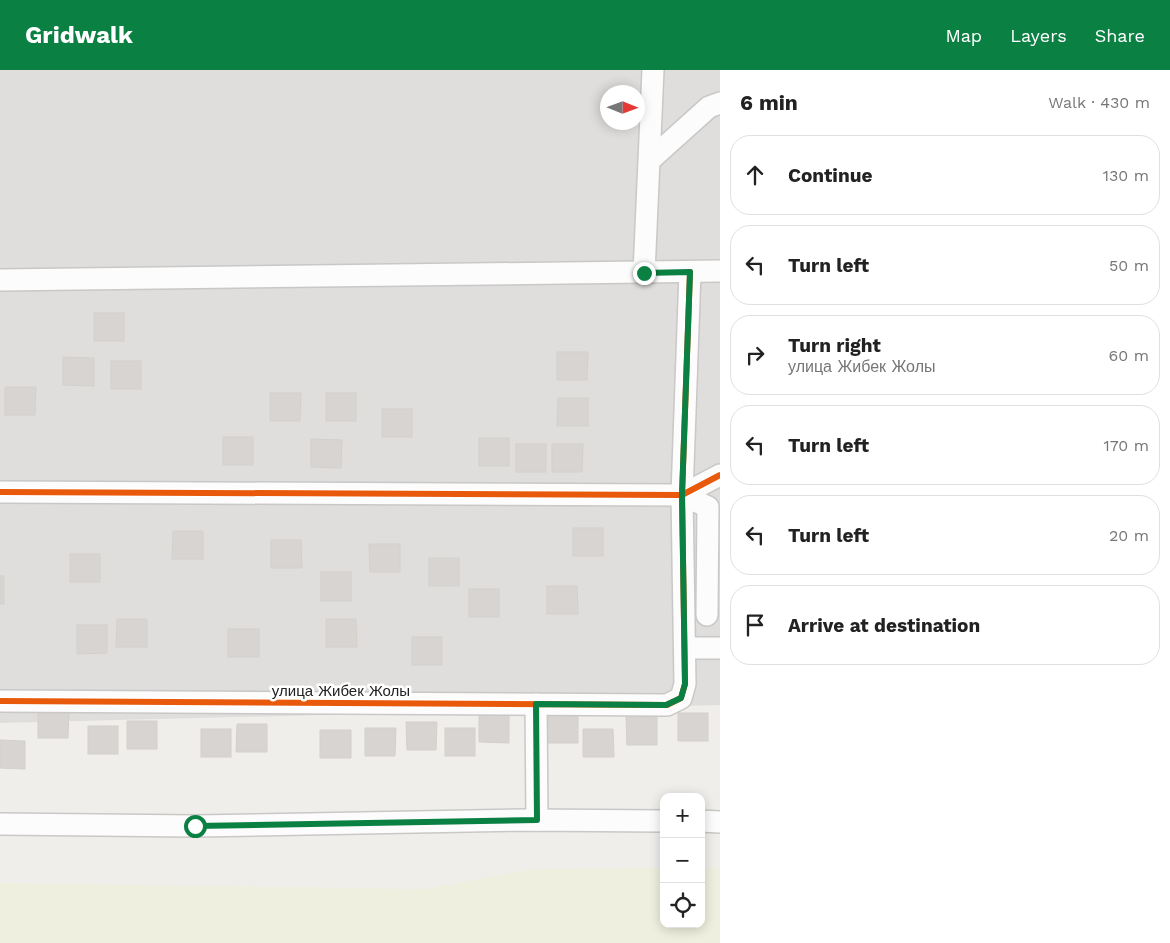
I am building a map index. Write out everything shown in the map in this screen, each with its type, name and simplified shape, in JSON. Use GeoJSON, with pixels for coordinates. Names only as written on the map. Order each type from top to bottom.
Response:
{"type":"FeatureCollection","features":[{"type":"Feature","properties":{"kind":"street"},"geometry":{"type":"LineString","coordinates":[[644,273],[653,70]]}},
{"type":"Feature","properties":{"kind":"street"},"geometry":{"type":"LineString","coordinates":[[650,160],[709,107],[720,103]]}},
{"type":"Feature","properties":{"kind":"street"},"geometry":{"type":"LineString","coordinates":[[0,280],[720,271]]}},
{"type":"Feature","properties":{"kind":"street"},"geometry":{"type":"LineString","coordinates":[[690,272],[682,495],[685,648],[720,648]]}},
{"type":"Feature","properties":{"kind":"street"},"geometry":{"type":"LineString","coordinates":[[682,495],[720,475]]}},
{"type":"Feature","properties":{"kind":"street"},"geometry":{"type":"LineString","coordinates":[[0,492],[682,495],[708,507],[713,614],[684,614]]}},
{"type":"Feature","properties":{"kind":"street","name":"улица Жибек Жолы"},"geometry":{"type":"LineString","coordinates":[[0,701],[666,705],[681,698],[685,684],[685,648]]}},
{"type":"Feature","properties":{"kind":"street"},"geometry":{"type":"LineString","coordinates":[[536,704],[537,820]]}},
{"type":"Feature","properties":{"kind":"street"},"geometry":{"type":"LineString","coordinates":[[0,824],[195,826],[537,820],[660,821]]}},
{"type":"Feature","properties":{"kind":"street"},"geometry":{"type":"LineString","coordinates":[[705,821],[720,822]]}},
{"type":"Feature","properties":{"kind":"shaded area"},"geometry":{"type":"Polygon","coordinates":[[[0,70],[720,70],[720,705],[0,723],[0,70]]]}},
{"type":"Feature","properties":{"kind":"green space"},"geometry":{"type":"Polygon","coordinates":[[[660,868],[660,928],[705,928],[705,868],[720,868],[720,943],[0,943],[0,883],[425,889],[533,869],[660,868]]]}},
{"type":"Feature","properties":{"kind":"building"},"geometry":{"type":"Polygon","coordinates":[[[94,313],[124,313],[124,341],[94,341],[94,313]]]}},
{"type":"Feature","properties":{"kind":"building"},"geometry":{"type":"Polygon","coordinates":[[[557,352],[588,352],[587,380],[557,380],[557,352]]]}},
{"type":"Feature","properties":{"kind":"building"},"geometry":{"type":"Polygon","coordinates":[[[63,357],[94,358],[94,386],[63,385],[63,357]]]}},
{"type":"Feature","properties":{"kind":"building"},"geometry":{"type":"Polygon","coordinates":[[[111,361],[141,361],[141,389],[111,389],[111,361]]]}},
{"type":"Feature","properties":{"kind":"building"},"geometry":{"type":"Polygon","coordinates":[[[5,387],[36,387],[35,415],[5,415],[5,387]]]}},
{"type":"Feature","properties":{"kind":"building"},"geometry":{"type":"Polygon","coordinates":[[[270,393],[301,393],[300,421],[270,421],[270,393]]]}},
{"type":"Feature","properties":{"kind":"building"},"geometry":{"type":"Polygon","coordinates":[[[326,393],[356,393],[356,421],[326,421],[326,393]]]}},
{"type":"Feature","properties":{"kind":"building"},"geometry":{"type":"Polygon","coordinates":[[[558,398],[588,398],[588,426],[557,426],[558,398]]]}},
{"type":"Feature","properties":{"kind":"building"},"geometry":{"type":"Polygon","coordinates":[[[382,409],[412,409],[412,437],[382,437],[382,409]]]}},
{"type":"Feature","properties":{"kind":"building"},"geometry":{"type":"Polygon","coordinates":[[[223,437],[253,437],[253,465],[223,465],[223,437]]]}},
{"type":"Feature","properties":{"kind":"building"},"geometry":{"type":"Polygon","coordinates":[[[479,438],[509,438],[509,466],[479,466],[479,438]]]}},
{"type":"Feature","properties":{"kind":"building"},"geometry":{"type":"Polygon","coordinates":[[[311,439],[342,440],[341,468],[311,467],[311,439]]]}},
{"type":"Feature","properties":{"kind":"building"},"geometry":{"type":"Polygon","coordinates":[[[516,444],[546,444],[546,472],[516,472],[516,444]]]}},
{"type":"Feature","properties":{"kind":"building"},"geometry":{"type":"Polygon","coordinates":[[[552,444],[583,444],[582,472],[552,472],[552,444]]]}},
{"type":"Feature","properties":{"kind":"building"},"geometry":{"type":"Polygon","coordinates":[[[573,528],[603,528],[603,556],[573,556],[573,528]]]}},
{"type":"Feature","properties":{"kind":"building"},"geometry":{"type":"Polygon","coordinates":[[[173,531],[203,531],[203,559],[172,559],[173,531]]]}},
{"type":"Feature","properties":{"kind":"building"},"geometry":{"type":"Polygon","coordinates":[[[271,540],[301,540],[302,568],[271,568],[271,540]]]}},
{"type":"Feature","properties":{"kind":"building"},"geometry":{"type":"Polygon","coordinates":[[[369,544],[400,544],[400,572],[370,572],[369,544]]]}},
{"type":"Feature","properties":{"kind":"building"},"geometry":{"type":"Polygon","coordinates":[[[70,554],[100,554],[100,582],[70,582],[70,554]]]}},
{"type":"Feature","properties":{"kind":"building"},"geometry":{"type":"Polygon","coordinates":[[[429,558],[459,558],[459,586],[429,586],[429,558]]]}},
{"type":"Feature","properties":{"kind":"building"},"geometry":{"type":"Polygon","coordinates":[[[321,572],[351,572],[351,601],[321,601],[321,572]]]}},
{"type":"Feature","properties":{"kind":"building"},"geometry":{"type":"Polygon","coordinates":[[[0,576],[4,576],[4,604],[0,604],[0,576]]]}},
{"type":"Feature","properties":{"kind":"building"},"geometry":{"type":"Polygon","coordinates":[[[547,586],[577,586],[578,614],[547,614],[547,586]]]}},
{"type":"Feature","properties":{"kind":"building"},"geometry":{"type":"Polygon","coordinates":[[[469,589],[499,589],[499,617],[469,617],[469,589]]]}},
{"type":"Feature","properties":{"kind":"building"},"geometry":{"type":"Polygon","coordinates":[[[117,619],[147,619],[147,647],[116,647],[117,619]]]}},
{"type":"Feature","properties":{"kind":"building"},"geometry":{"type":"Polygon","coordinates":[[[326,619],[356,619],[357,647],[326,647],[326,619]]]}},
{"type":"Feature","properties":{"kind":"building"},"geometry":{"type":"Polygon","coordinates":[[[77,625],[107,625],[107,653],[77,654],[77,625]]]}},
{"type":"Feature","properties":{"kind":"building"},"geometry":{"type":"Polygon","coordinates":[[[228,629],[259,629],[259,657],[228,657],[228,629]]]}},
{"type":"Feature","properties":{"kind":"building"},"geometry":{"type":"Polygon","coordinates":[[[412,637],[442,637],[442,665],[412,665],[412,637]]]}},
{"type":"Feature","properties":{"kind":"building"},"geometry":{"type":"Polygon","coordinates":[[[38,710],[69,710],[68,738],[38,738],[38,710]]]}},
{"type":"Feature","properties":{"kind":"building"},"geometry":{"type":"Polygon","coordinates":[[[678,713],[708,713],[708,741],[678,741],[678,713]]]}},
{"type":"Feature","properties":{"kind":"building"},"geometry":{"type":"Polygon","coordinates":[[[479,714],[509,714],[509,743],[479,742],[479,714]]]}},
{"type":"Feature","properties":{"kind":"building"},"geometry":{"type":"Polygon","coordinates":[[[548,715],[578,715],[578,743],[547,743],[548,715]]]}},
{"type":"Feature","properties":{"kind":"building"},"geometry":{"type":"Polygon","coordinates":[[[626,717],[657,717],[657,745],[627,745],[626,717]]]}},
{"type":"Feature","properties":{"kind":"building"},"geometry":{"type":"Polygon","coordinates":[[[127,721],[157,721],[157,749],[127,749],[127,721]]]}},
{"type":"Feature","properties":{"kind":"building"},"geometry":{"type":"Polygon","coordinates":[[[406,722],[437,722],[436,750],[407,750],[406,722]]]}},
{"type":"Feature","properties":{"kind":"building"},"geometry":{"type":"Polygon","coordinates":[[[237,724],[267,724],[267,752],[236,752],[237,724]]]}},
{"type":"Feature","properties":{"kind":"building"},"geometry":{"type":"Polygon","coordinates":[[[88,726],[118,726],[118,754],[88,754],[88,726]]]}},
{"type":"Feature","properties":{"kind":"building"},"geometry":{"type":"Polygon","coordinates":[[[365,728],[396,728],[395,756],[365,756],[365,728]]]}},
{"type":"Feature","properties":{"kind":"building"},"geometry":{"type":"Polygon","coordinates":[[[445,728],[475,728],[475,756],[445,756],[445,728]]]}},
{"type":"Feature","properties":{"kind":"building"},"geometry":{"type":"Polygon","coordinates":[[[201,729],[231,729],[231,757],[201,757],[201,729]]]}},
{"type":"Feature","properties":{"kind":"building"},"geometry":{"type":"Polygon","coordinates":[[[583,729],[613,729],[614,757],[583,757],[583,729]]]}},
{"type":"Feature","properties":{"kind":"building"},"geometry":{"type":"Polygon","coordinates":[[[320,730],[351,730],[351,758],[320,758],[320,730]]]}},
{"type":"Feature","properties":{"kind":"building"},"geometry":{"type":"Polygon","coordinates":[[[0,740],[25,741],[25,769],[0,768],[0,740]]]}},
{"type":"Feature","properties":{"kind":"cycle path"},"geometry":{"type":"LineString","coordinates":[[0,701],[667,705],[681,698],[685,684],[682,495],[690,272]]}},
{"type":"Feature","properties":{"kind":"cycle path"},"geometry":{"type":"LineString","coordinates":[[0,492],[682,495],[720,475]]}},
{"type":"Feature","properties":{"kind":"route"},"geometry":{"type":"LineString","coordinates":[[195,826],[537,820],[536,704],[666,705],[681,698],[685,684],[682,495],[690,272],[644,273]]}}]}
